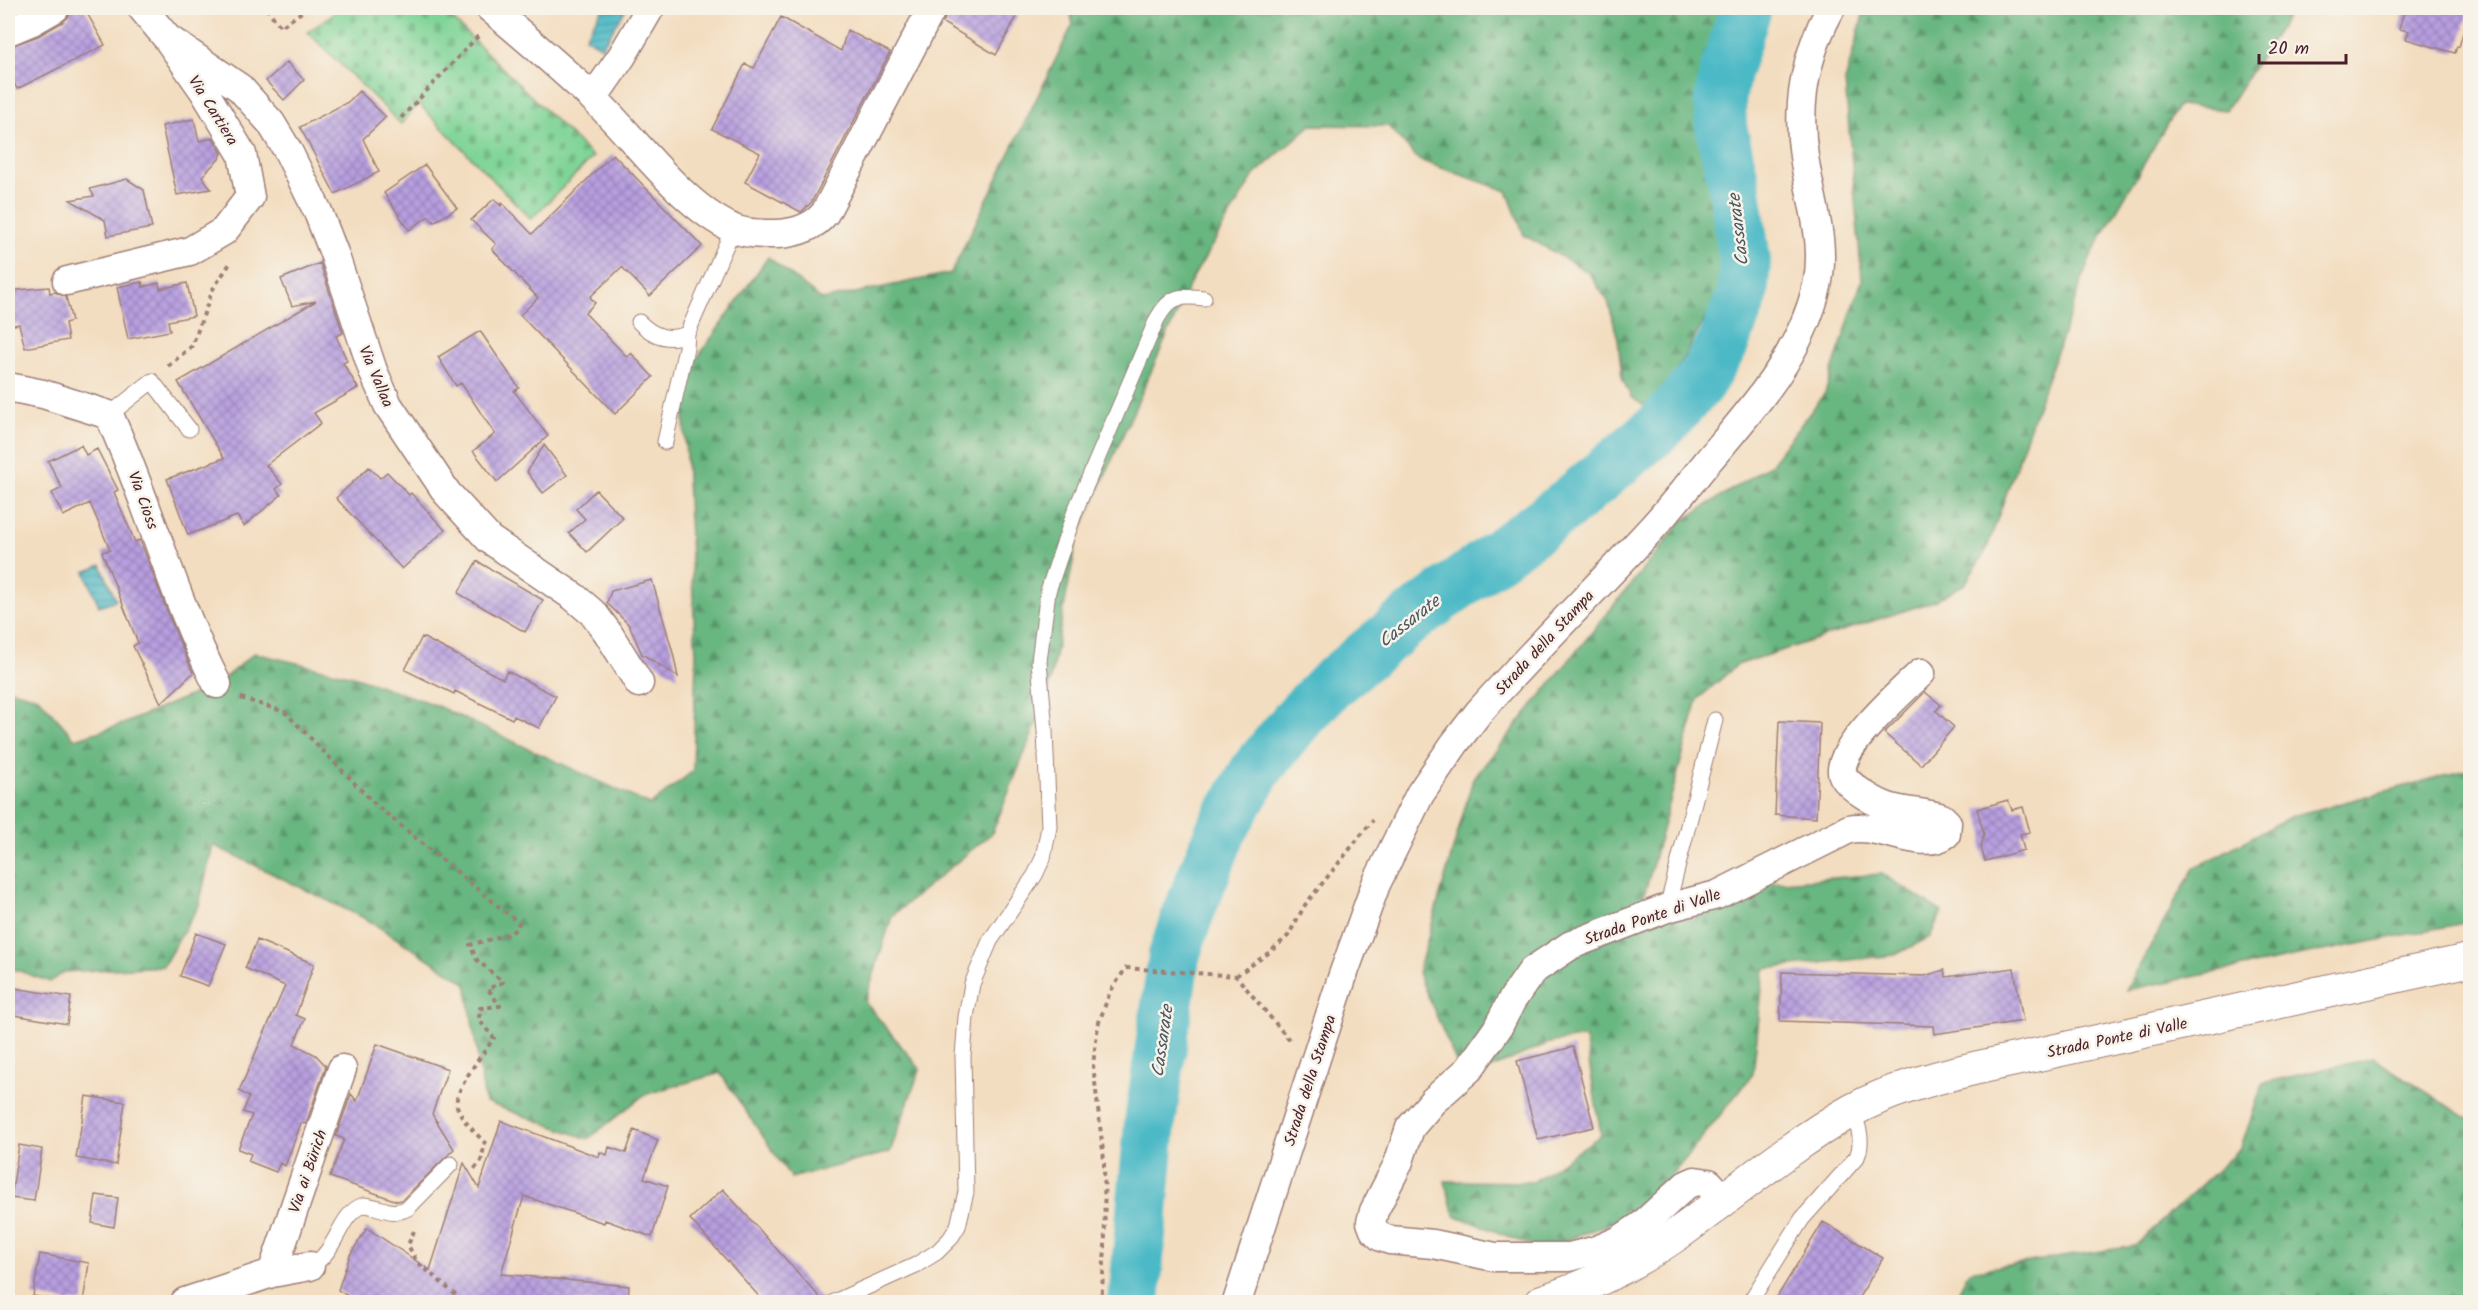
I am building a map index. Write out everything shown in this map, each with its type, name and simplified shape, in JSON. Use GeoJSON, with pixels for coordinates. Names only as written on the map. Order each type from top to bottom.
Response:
{"type":"FeatureCollection","features":[{"type":"Feature","properties":{"kind":"street"},"geometry":{"type":"LineString","coordinates":[[8,31],[55,8]]}},
{"type":"Feature","properties":{"kind":"street","name":"Via Cartiera"},"geometry":{"type":"LineString","coordinates":[[67,281],[190,251],[224,231],[250,197],[242,153],[204,91],[167,38],[142,8]]}},
{"type":"Feature","properties":{"kind":"street"},"geometry":{"type":"LineString","coordinates":[[593,98],[622,56],[650,8]]}},
{"type":"Feature","properties":{"kind":"street"},"geometry":{"type":"LineString","coordinates":[[494,11],[593,98],[696,206],[733,229],[760,234],[803,230],[820,219],[830,206],[932,8]]}},
{"type":"Feature","properties":{"kind":"street","name":"Strada della Stampa"},"geometry":{"type":"LineString","coordinates":[[1237,1302],[1329,1020],[1373,894],[1420,794],[1479,712],[1516,670],[1654,526],[1744,418],[1782,368],[1804,326],[1821,262],[1819,232],[1804,157],[1801,125],[1802,98],[1812,49],[1831,8]]}},
{"type":"Feature","properties":{"kind":"street","name":"Via Vallaa"},"geometry":{"type":"LineString","coordinates":[[167,38],[240,88],[271,123],[288,151],[318,212],[373,371],[388,405],[447,493],[489,540],[574,597],[594,614],[639,683]]}},
{"type":"Feature","properties":{"kind":"street"},"geometry":{"type":"LineString","coordinates":[[8,387],[43,394],[109,415]]}},
{"type":"Feature","properties":{"kind":"street","name":"Via Cioss"},"geometry":{"type":"LineString","coordinates":[[109,415],[128,456],[194,640],[217,684]]}},
{"type":"Feature","properties":{"kind":"street","name":"Strada Ponte di Valle"},"geometry":{"type":"LineString","coordinates":[[1723,1199],[1710,1183],[1695,1181],[1686,1185],[1641,1226],[1620,1240],[1586,1254],[1547,1259],[1495,1257],[1432,1244],[1390,1240],[1381,1237],[1374,1230],[1371,1222],[1374,1211],[1398,1164],[1410,1128],[1432,1101],[1469,1069],[1497,1029],[1523,982],[1532,971],[1571,945],[1667,908],[1717,895],[1849,829],[1870,827],[1906,837],[1932,840],[1946,834],[1947,823],[1942,818],[1900,810],[1877,802],[1845,780],[1842,774],[1845,759],[1856,740],[1921,673]]}},
{"type":"Feature","properties":{"kind":"street","name":"Strada Ponte di Valle"},"geometry":{"type":"LineString","coordinates":[[1551,1301],[1612,1274],[1638,1259],[1678,1233],[1798,1145],[1853,1110],[1882,1096],[1934,1078],[2470,960]]}},
{"type":"Feature","properties":{"kind":"street","name":"Via ai Bürich"},"geometry":{"type":"LineString","coordinates":[[272,1273],[342,1069]]}},
{"type":"Feature","properties":{"kind":"street"},"geometry":{"type":"LineString","coordinates":[[185,1302],[272,1273],[310,1266]]}},
{"type":"Feature","properties":{"kind":"lane"},"geometry":{"type":"LineString","coordinates":[[665,442],[686,348],[687,334],[733,229]]}},
{"type":"Feature","properties":{"kind":"lane"},"geometry":{"type":"LineString","coordinates":[[834,1302],[937,1252],[950,1239],[958,1226],[966,1192],[963,1056],[966,1017],[972,984],[990,941],[1035,875],[1043,858],[1049,827],[1046,731],[1039,661],[1048,591],[1075,511],[1157,319],[1169,302],[1176,298],[1204,298]]}},
{"type":"Feature","properties":{"kind":"lane"},"geometry":{"type":"LineString","coordinates":[[639,322],[646,329],[663,338],[687,334]]}},
{"type":"Feature","properties":{"kind":"lane"},"geometry":{"type":"LineString","coordinates":[[109,415],[152,381],[189,429]]}},
{"type":"Feature","properties":{"kind":"lane"},"geometry":{"type":"LineString","coordinates":[[1667,908],[1715,720]]}},
{"type":"Feature","properties":{"kind":"lane"},"geometry":{"type":"LineString","coordinates":[[1750,1302],[1802,1219],[1857,1157],[1862,1137],[1853,1110]]}},
{"type":"Feature","properties":{"kind":"lane"},"geometry":{"type":"LineString","coordinates":[[310,1266],[324,1257],[351,1211],[364,1205],[391,1213],[402,1211],[408,1208],[451,1164]]}},
{"type":"Feature","properties":{"kind":"path"},"geometry":{"type":"LineString","coordinates":[[266,8],[281,27],[307,8]]}},
{"type":"Feature","properties":{"kind":"path"},"geometry":{"type":"LineString","coordinates":[[401,118],[494,11]]}},
{"type":"Feature","properties":{"kind":"path"},"geometry":{"type":"LineString","coordinates":[[152,381],[192,345],[213,289],[232,260]]}},
{"type":"Feature","properties":{"kind":"path"},"geometry":{"type":"LineString","coordinates":[[217,684],[242,699],[285,712],[377,806],[519,923],[512,933],[470,945],[477,960],[503,982],[488,989],[500,1006],[480,1008],[479,1020],[494,1038],[457,1092],[456,1104],[467,1124],[485,1143],[481,1161],[469,1176]]}},
{"type":"Feature","properties":{"kind":"path"},"geometry":{"type":"LineString","coordinates":[[1101,1302],[1105,1248],[1104,1160],[1093,1065],[1098,1025],[1110,992],[1126,968],[1236,976],[1288,936],[1305,905],[1378,814]]}},
{"type":"Feature","properties":{"kind":"path"},"geometry":{"type":"LineString","coordinates":[[1236,976],[1295,1047]]}},
{"type":"Feature","properties":{"kind":"path"},"geometry":{"type":"LineString","coordinates":[[420,1223],[408,1245],[417,1262],[464,1302]]}},
{"type":"Feature","properties":{"kind":"green space"},"geometry":{"type":"Polygon","coordinates":[[[341,8],[441,8],[593,157],[531,219],[419,104],[401,124],[308,32],[341,8]]]}},
{"type":"Feature","properties":{"kind":"green space"},"geometry":{"type":"Polygon","coordinates":[[[1069,8],[1766,8],[1732,85],[1742,253],[1653,412],[1631,397],[1622,378],[1618,339],[1608,301],[1588,272],[1524,235],[1507,191],[1419,160],[1388,126],[1311,125],[1254,175],[1192,279],[1077,539],[1047,698],[992,833],[892,916],[865,1002],[920,1069],[890,1152],[791,1178],[720,1073],[644,1095],[588,1139],[485,1102],[466,983],[368,920],[213,845],[199,905],[163,966],[64,972],[50,982],[8,967],[8,689],[38,697],[75,739],[123,724],[217,684],[254,653],[353,676],[435,705],[650,805],[693,771],[696,655],[682,380],[768,257],[822,300],[951,273],[1073,24],[1069,8]]]}},
{"type":"Feature","properties":{"kind":"green space"},"geometry":{"type":"Polygon","coordinates":[[[1865,8],[2293,8],[2226,110],[2178,105],[2091,255],[1986,551],[1965,584],[1934,601],[1737,665],[1698,699],[1642,903],[1691,920],[1757,884],[1882,874],[1942,912],[1930,937],[1895,955],[1764,969],[1753,1074],[1644,1210],[1542,1250],[1454,1215],[1445,1181],[1533,1182],[1601,1135],[1585,1037],[1549,1043],[1464,1080],[1418,973],[1473,779],[1682,521],[1770,465],[1825,393],[1862,280],[1845,81],[1865,8]]]}},
{"type":"Feature","properties":{"kind":"green space"},"geometry":{"type":"Polygon","coordinates":[[[2470,769],[2470,922],[2126,990],[2194,868],[2292,816],[2470,769]]]}},
{"type":"Feature","properties":{"kind":"green space"},"geometry":{"type":"Polygon","coordinates":[[[2373,1058],[2470,1120],[2470,1302],[1953,1302],[1969,1271],[2135,1246],[2241,1148],[2263,1083],[2373,1058]]]}},
{"type":"Feature","properties":{"kind":"water"},"geometry":{"type":"Polygon","coordinates":[[[603,8],[626,9],[602,47],[585,37],[603,8]]]}},
{"type":"Feature","properties":{"kind":"water"},"geometry":{"type":"Polygon","coordinates":[[[101,565],[116,600],[99,606],[85,572],[101,565]]]}},
{"type":"Feature","properties":{"kind":"building"},"geometry":{"type":"Polygon","coordinates":[[[71,8],[84,8],[105,45],[17,89],[8,71],[8,47],[38,36],[63,22],[69,16],[71,8]]]}},
{"type":"Feature","properties":{"kind":"building"},"geometry":{"type":"Polygon","coordinates":[[[948,8],[1001,8],[1017,16],[996,55],[943,23],[948,8]]]}},
{"type":"Feature","properties":{"kind":"building"},"geometry":{"type":"Polygon","coordinates":[[[2405,8],[2470,8],[2459,47],[2457,46],[2455,53],[2406,39],[2409,31],[2399,29],[2405,8]]]}},
{"type":"Feature","properties":{"kind":"building"},"geometry":{"type":"Polygon","coordinates":[[[781,17],[841,51],[847,30],[890,52],[811,203],[801,212],[745,182],[760,153],[712,129],[745,64],[754,68],[781,17]]]}},
{"type":"Feature","properties":{"kind":"building"},"geometry":{"type":"Polygon","coordinates":[[[287,62],[304,80],[284,100],[266,81],[287,62]]]}},
{"type":"Feature","properties":{"kind":"building"},"geometry":{"type":"Polygon","coordinates":[[[359,91],[386,117],[363,139],[379,172],[335,194],[300,127],[348,102],[359,91]]]}},
{"type":"Feature","properties":{"kind":"building"},"geometry":{"type":"Polygon","coordinates":[[[194,119],[199,141],[213,138],[222,153],[202,176],[211,189],[177,195],[162,126],[194,119]]]}},
{"type":"Feature","properties":{"kind":"building"},"geometry":{"type":"Polygon","coordinates":[[[613,154],[702,246],[650,296],[622,267],[590,297],[595,303],[585,313],[627,357],[631,353],[653,377],[615,414],[520,315],[538,298],[492,249],[496,244],[471,220],[494,199],[501,206],[502,203],[532,234],[613,154]]]}},
{"type":"Feature","properties":{"kind":"building"},"geometry":{"type":"Polygon","coordinates":[[[425,165],[457,208],[434,222],[429,216],[409,230],[384,193],[425,165]]]}},
{"type":"Feature","properties":{"kind":"building"},"geometry":{"type":"Polygon","coordinates":[[[127,179],[144,190],[152,228],[108,236],[105,220],[70,200],[94,196],[90,189],[127,179]]]}},
{"type":"Feature","properties":{"kind":"building"},"geometry":{"type":"Polygon","coordinates":[[[320,263],[343,333],[336,336],[347,361],[343,363],[358,388],[314,413],[321,423],[266,465],[282,484],[276,489],[281,495],[244,526],[237,516],[188,535],[167,479],[224,458],[178,382],[316,301],[292,306],[281,279],[320,263]]]}},
{"type":"Feature","properties":{"kind":"building"},"geometry":{"type":"Polygon","coordinates":[[[142,282],[143,287],[159,283],[160,289],[187,283],[194,316],[168,321],[170,331],[128,339],[117,287],[142,282]]]}},
{"type":"Feature","properties":{"kind":"building"},"geometry":{"type":"Polygon","coordinates":[[[49,287],[50,293],[55,292],[66,297],[72,321],[65,323],[68,340],[25,348],[19,324],[8,326],[8,291],[49,287]]]}},
{"type":"Feature","properties":{"kind":"building"},"geometry":{"type":"Polygon","coordinates":[[[480,331],[519,388],[514,391],[548,436],[497,482],[473,451],[495,434],[461,383],[456,386],[438,357],[480,331]]]}},
{"type":"Feature","properties":{"kind":"building"},"geometry":{"type":"Polygon","coordinates":[[[81,445],[86,455],[97,449],[118,490],[114,492],[135,542],[140,540],[193,673],[161,703],[133,646],[138,643],[102,552],[110,550],[90,503],[63,516],[52,493],[62,488],[48,461],[81,445]]]}},
{"type":"Feature","properties":{"kind":"building"},"geometry":{"type":"Polygon","coordinates":[[[544,445],[567,475],[543,493],[527,472],[544,445]]]}},
{"type":"Feature","properties":{"kind":"building"},"geometry":{"type":"Polygon","coordinates":[[[369,467],[380,478],[387,472],[409,495],[411,493],[445,530],[402,569],[336,498],[369,467]]]}},
{"type":"Feature","properties":{"kind":"building"},"geometry":{"type":"Polygon","coordinates":[[[596,490],[623,518],[587,552],[569,533],[585,519],[576,509],[596,490]]]}},
{"type":"Feature","properties":{"kind":"building"},"geometry":{"type":"Polygon","coordinates":[[[477,561],[543,600],[525,632],[458,593],[477,561]]]}},
{"type":"Feature","properties":{"kind":"building"},"geometry":{"type":"Polygon","coordinates":[[[652,580],[678,677],[642,654],[629,625],[607,603],[611,591],[652,580]]]}},
{"type":"Feature","properties":{"kind":"building"},"geometry":{"type":"Polygon","coordinates":[[[422,637],[503,679],[507,671],[556,696],[539,728],[514,716],[512,719],[455,691],[454,694],[405,670],[422,637]]]}},
{"type":"Feature","properties":{"kind":"building"},"geometry":{"type":"Polygon","coordinates":[[[1925,692],[1941,705],[1936,711],[1954,727],[1921,765],[1884,733],[1925,692]]]}},
{"type":"Feature","properties":{"kind":"building"},"geometry":{"type":"Polygon","coordinates":[[[1779,721],[1820,723],[1816,818],[1775,815],[1779,721]]]}},
{"type":"Feature","properties":{"kind":"building"},"geometry":{"type":"Polygon","coordinates":[[[2008,800],[2012,810],[2023,807],[2030,832],[2020,834],[2024,850],[1985,861],[1981,847],[1984,834],[1977,809],[2008,800]]]}},
{"type":"Feature","properties":{"kind":"building"},"geometry":{"type":"Polygon","coordinates":[[[196,933],[226,944],[208,986],[180,976],[196,933]]]}},
{"type":"Feature","properties":{"kind":"building"},"geometry":{"type":"Polygon","coordinates":[[[257,940],[314,964],[296,1015],[305,1019],[294,1044],[316,1055],[326,1066],[306,1124],[301,1123],[285,1166],[280,1163],[276,1172],[248,1161],[251,1154],[238,1149],[252,1115],[243,1112],[249,1097],[239,1091],[285,986],[245,968],[257,940]]]}},
{"type":"Feature","properties":{"kind":"building"},"geometry":{"type":"Polygon","coordinates":[[[2014,968],[2023,1021],[1934,1034],[1933,1026],[1780,1021],[1782,972],[1925,976],[1944,970],[1946,977],[2014,968]]]}},
{"type":"Feature","properties":{"kind":"building"},"geometry":{"type":"Polygon","coordinates":[[[8,987],[71,997],[67,1024],[8,1014],[8,987]]]}},
{"type":"Feature","properties":{"kind":"building"},"geometry":{"type":"Polygon","coordinates":[[[377,1044],[448,1069],[432,1114],[454,1149],[402,1200],[397,1201],[330,1177],[344,1139],[336,1136],[351,1094],[357,1101],[377,1044]]]}},
{"type":"Feature","properties":{"kind":"building"},"geometry":{"type":"Polygon","coordinates":[[[1573,1047],[1594,1127],[1538,1140],[1517,1061],[1573,1047]]]}},
{"type":"Feature","properties":{"kind":"building"},"geometry":{"type":"Polygon","coordinates":[[[86,1096],[125,1102],[116,1165],[76,1158],[86,1096]]]}},
{"type":"Feature","properties":{"kind":"building"},"geometry":{"type":"Polygon","coordinates":[[[501,1121],[599,1157],[600,1152],[607,1155],[609,1147],[626,1153],[634,1130],[658,1140],[644,1178],[668,1186],[652,1237],[605,1220],[604,1223],[524,1196],[501,1274],[629,1286],[628,1302],[357,1302],[338,1290],[350,1255],[367,1228],[430,1270],[464,1163],[479,1188],[501,1121]]]}},
{"type":"Feature","properties":{"kind":"building"},"geometry":{"type":"Polygon","coordinates":[[[19,1145],[42,1149],[34,1201],[11,1198],[19,1145]]]}},
{"type":"Feature","properties":{"kind":"building"},"geometry":{"type":"Polygon","coordinates":[[[723,1189],[824,1302],[764,1302],[690,1219],[723,1189]]]}},
{"type":"Feature","properties":{"kind":"building"},"geometry":{"type":"Polygon","coordinates":[[[96,1195],[118,1198],[114,1227],[92,1223],[96,1195]]]}},
{"type":"Feature","properties":{"kind":"building"},"geometry":{"type":"Polygon","coordinates":[[[1823,1222],[1883,1258],[1856,1302],[1774,1302],[1823,1222]]]}},
{"type":"Feature","properties":{"kind":"building"},"geometry":{"type":"Polygon","coordinates":[[[40,1254],[89,1263],[83,1302],[33,1296],[40,1254]]]}},
{"type":"Feature","properties":{"kind":"waterway","name":"Cassarate"},"geometry":{"type":"LineString","coordinates":[[1134,1302],[1150,1123],[1174,956],[1220,833],[1256,770],[1302,714],[1330,685],[1409,620],[1563,508],[1661,426],[1699,383],[1723,344],[1742,296],[1745,261],[1734,184],[1721,127],[1720,100],[1725,73],[1746,8]]}}]}
